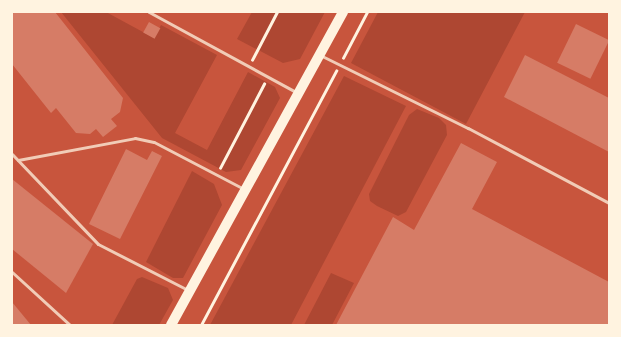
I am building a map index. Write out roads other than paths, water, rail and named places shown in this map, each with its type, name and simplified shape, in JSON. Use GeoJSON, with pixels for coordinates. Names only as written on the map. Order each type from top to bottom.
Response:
{"type":"FeatureCollection","features":[{"type":"Feature","properties":{"kind":"main road"},"geometry":{"type":"LineString","coordinates":[[171,325],[247,190],[343,12]]}},
{"type":"Feature","properties":{"kind":"lane"},"geometry":{"type":"LineString","coordinates":[[149,12],[300,93]]}},
{"type":"Feature","properties":{"kind":"lane"},"geometry":{"type":"LineString","coordinates":[[320,55],[609,203]]}},
{"type":"Feature","properties":{"kind":"lane"},"geometry":{"type":"LineString","coordinates":[[18,160],[136,138],[154,142],[247,190]]}},
{"type":"Feature","properties":{"kind":"lane"},"geometry":{"type":"LineString","coordinates":[[12,154],[98,244],[190,291]]}},
{"type":"Feature","properties":{"kind":"lane"},"geometry":{"type":"LineString","coordinates":[[13,274],[70,325]]}}]}
